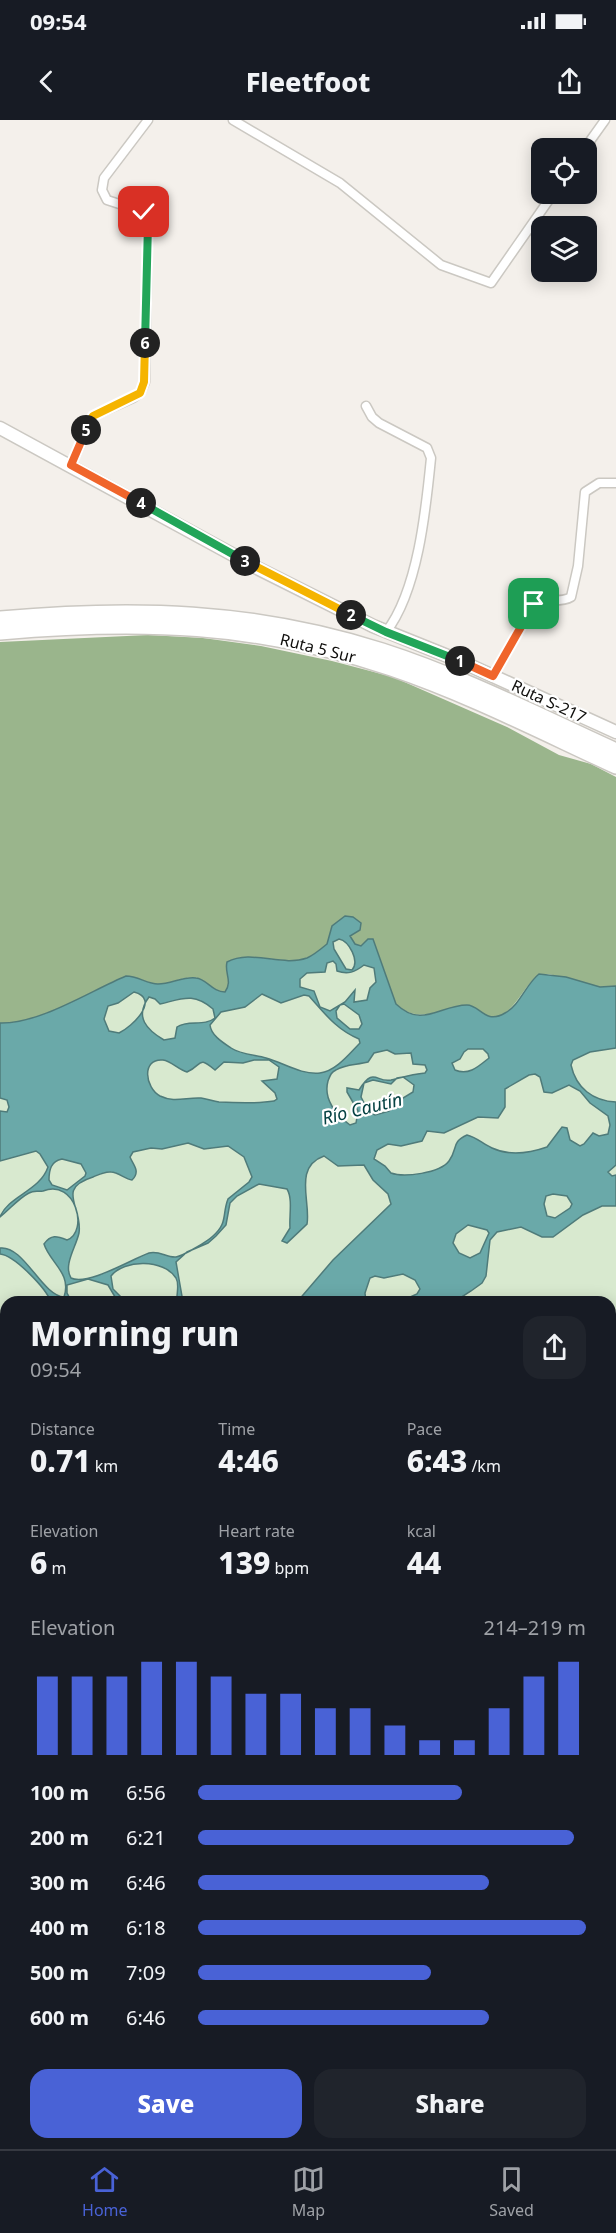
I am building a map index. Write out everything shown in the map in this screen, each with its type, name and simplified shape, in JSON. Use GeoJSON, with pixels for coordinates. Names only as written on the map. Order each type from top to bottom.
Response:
{"type":"FeatureCollection","features":[{"type":"Feature","properties":{"kind":"highway","name":"Ruta 5 Sur"},"geometry":{"type":"LineString","coordinates":[[0,619],[90,612],[161,612],[233,618],[307,631],[384,652],[442,673],[616,752]]}},
{"type":"Feature","properties":{"kind":"highway","name":"Ruta 5 Sur"},"geometry":{"type":"LineString","coordinates":[[0,632],[75,626],[158,625],[226,630],[297,642],[368,661],[425,681],[616,766]]}},
{"type":"Feature","properties":{"kind":"main road","name":"Ruta S-217"},"geometry":{"type":"LineString","coordinates":[[0,428],[259,568],[386,632],[493,676],[616,732]]}},
{"type":"Feature","properties":{"kind":"street"},"geometry":{"type":"LineString","coordinates":[[71,465],[93,416],[133,398],[140,393],[144,382],[148,224],[144,212],[107,200],[102,190],[104,178],[148,120]]}},
{"type":"Feature","properties":{"kind":"street"},"geometry":{"type":"LineString","coordinates":[[232,120],[340,183],[441,266],[491,283],[546,204]]}},
{"type":"Feature","properties":{"kind":"street"},"geometry":{"type":"LineString","coordinates":[[592,138],[605,120]]}},
{"type":"Feature","properties":{"kind":"street"},"geometry":{"type":"LineString","coordinates":[[366,406],[372,417],[380,423],[427,448],[431,458],[417,556],[397,618],[386,632]]}},
{"type":"Feature","properties":{"kind":"street"},"geometry":{"type":"LineString","coordinates":[[493,676],[534,604],[571,597],[578,566],[585,492],[599,483],[616,483]]}},
{"type":"Feature","properties":{"kind":"green space"},"geometry":{"type":"Polygon","coordinates":[[[148,635],[203,638],[261,646],[393,677],[507,727],[559,755],[591,764],[616,777],[616,986],[600,987],[549,974],[539,974],[510,1008],[494,1017],[484,1015],[473,1007],[415,1014],[396,1004],[373,939],[368,939],[361,946],[355,944],[350,936],[360,930],[361,923],[345,916],[332,926],[327,944],[307,958],[287,961],[246,957],[227,962],[228,984],[225,992],[217,991],[195,978],[158,984],[126,976],[48,1013],[15,1022],[0,1023],[0,642],[148,635]]]}},
{"type":"Feature","properties":{"kind":"green space"},"geometry":{"type":"Polygon","coordinates":[[[0,699],[616,818],[616,1296],[0,1296],[0,699]]]}},
{"type":"Feature","properties":{"kind":"water","name":"Río Cautín"},"geometry":{"type":"Polygon","coordinates":[[[345,916],[353,917],[361,923],[360,930],[350,936],[355,944],[361,946],[368,939],[373,939],[396,1004],[414,1015],[431,1014],[467,1005],[488,1016],[498,1016],[515,1005],[539,974],[566,977],[600,987],[616,986],[616,1048],[590,1052],[573,1060],[571,1065],[581,1087],[587,1092],[600,1099],[616,1102],[616,1165],[608,1172],[612,1176],[616,1175],[616,1206],[602,1206],[583,1215],[553,1237],[542,1237],[521,1227],[497,1232],[490,1240],[486,1276],[482,1283],[463,1296],[412,1296],[420,1289],[415,1280],[403,1274],[370,1278],[365,1296],[302,1296],[333,1260],[391,1204],[388,1194],[373,1180],[364,1165],[338,1166],[324,1156],[309,1168],[306,1177],[307,1224],[287,1243],[282,1241],[290,1228],[289,1193],[287,1189],[259,1184],[237,1196],[230,1203],[226,1225],[208,1243],[192,1250],[218,1231],[223,1223],[228,1199],[252,1177],[244,1157],[228,1146],[204,1149],[188,1143],[133,1152],[130,1157],[136,1174],[132,1180],[109,1172],[82,1182],[75,1187],[73,1193],[75,1207],[64,1192],[54,1189],[29,1193],[0,1217],[10,1204],[38,1182],[48,1167],[36,1151],[0,1161],[0,1111],[7,1112],[9,1107],[7,1100],[0,1098],[0,1023],[15,1022],[48,1013],[126,976],[158,984],[196,978],[225,992],[228,984],[227,962],[246,957],[287,961],[307,958],[327,944],[332,926],[345,916]],[[339,939],[333,942],[334,949],[346,969],[352,970],[354,957],[339,939]],[[333,961],[327,963],[325,972],[307,973],[300,979],[300,987],[314,991],[320,1007],[330,1011],[345,1002],[355,990],[354,1002],[367,1000],[370,988],[376,982],[374,968],[364,965],[345,973],[337,971],[333,961]],[[134,992],[118,1003],[108,1006],[104,1019],[109,1031],[119,1033],[124,1030],[137,1019],[143,1010],[144,1022],[152,1032],[164,1040],[175,1038],[177,1027],[181,1025],[211,1021],[215,1018],[213,1009],[199,1000],[187,998],[160,1004],[149,997],[145,1004],[142,996],[134,992]],[[262,994],[245,1007],[221,1012],[210,1025],[212,1032],[235,1050],[313,1073],[326,1072],[331,1069],[360,1043],[359,1039],[332,1021],[309,996],[304,995],[281,1003],[262,994]],[[344,1004],[340,1005],[336,1011],[337,1018],[350,1029],[359,1029],[362,1024],[359,1015],[344,1004]],[[468,1049],[460,1059],[452,1063],[455,1070],[465,1072],[474,1069],[489,1058],[483,1049],[468,1049]],[[387,1050],[374,1053],[368,1062],[334,1071],[328,1081],[327,1094],[332,1106],[350,1125],[356,1123],[358,1111],[347,1088],[359,1090],[364,1083],[361,1097],[369,1112],[375,1115],[389,1111],[398,1101],[413,1092],[414,1085],[402,1077],[425,1073],[427,1070],[425,1065],[413,1064],[411,1053],[395,1054],[387,1050]],[[269,1060],[243,1063],[224,1062],[215,1070],[202,1062],[187,1072],[169,1062],[156,1061],[148,1068],[149,1081],[155,1092],[170,1099],[201,1098],[219,1102],[246,1103],[274,1101],[277,1099],[275,1093],[262,1081],[277,1079],[279,1067],[269,1060]],[[535,1074],[505,1089],[505,1107],[498,1118],[478,1117],[444,1133],[427,1131],[422,1141],[401,1146],[388,1144],[377,1150],[374,1159],[391,1173],[404,1175],[438,1169],[449,1161],[459,1140],[467,1135],[499,1150],[520,1153],[547,1147],[562,1127],[567,1128],[570,1140],[580,1146],[593,1133],[599,1136],[608,1134],[610,1125],[608,1116],[590,1103],[580,1091],[569,1085],[552,1093],[544,1092],[540,1077],[535,1074]],[[58,1160],[50,1169],[49,1180],[52,1185],[67,1190],[85,1176],[86,1173],[81,1164],[58,1160]],[[553,1194],[546,1196],[544,1204],[547,1216],[555,1218],[570,1208],[572,1204],[567,1196],[553,1194]],[[468,1225],[456,1234],[453,1243],[459,1253],[470,1258],[480,1253],[489,1233],[487,1230],[468,1225]]]}},
{"type":"Feature","properties":{"kind":"water"},"geometry":{"type":"Polygon","coordinates":[[[372,1077],[386,1080],[396,1079],[391,1084],[373,1080],[364,1083],[372,1077]]]}},
{"type":"Feature","properties":{"kind":"water"},"geometry":{"type":"Polygon","coordinates":[[[78,1218],[79,1233],[68,1267],[71,1278],[79,1279],[110,1271],[149,1253],[156,1252],[176,1257],[186,1253],[176,1262],[182,1296],[177,1296],[176,1278],[163,1267],[134,1264],[117,1270],[111,1276],[113,1289],[120,1296],[114,1296],[108,1285],[88,1279],[67,1285],[69,1296],[64,1296],[66,1289],[63,1275],[44,1244],[52,1237],[67,1240],[74,1235],[78,1218]]]}},
{"type":"Feature","properties":{"kind":"water"},"geometry":{"type":"Polygon","coordinates":[[[0,1248],[9,1249],[17,1254],[56,1294],[61,1296],[48,1296],[29,1273],[13,1260],[0,1254],[0,1248]]]}},
{"type":"Feature","properties":{"kind":"route"},"geometry":{"type":"LineString","coordinates":[[144,212],[148,224],[144,382],[140,393],[133,398],[93,416],[71,465],[350,615],[493,676],[534,604]]}}]}
